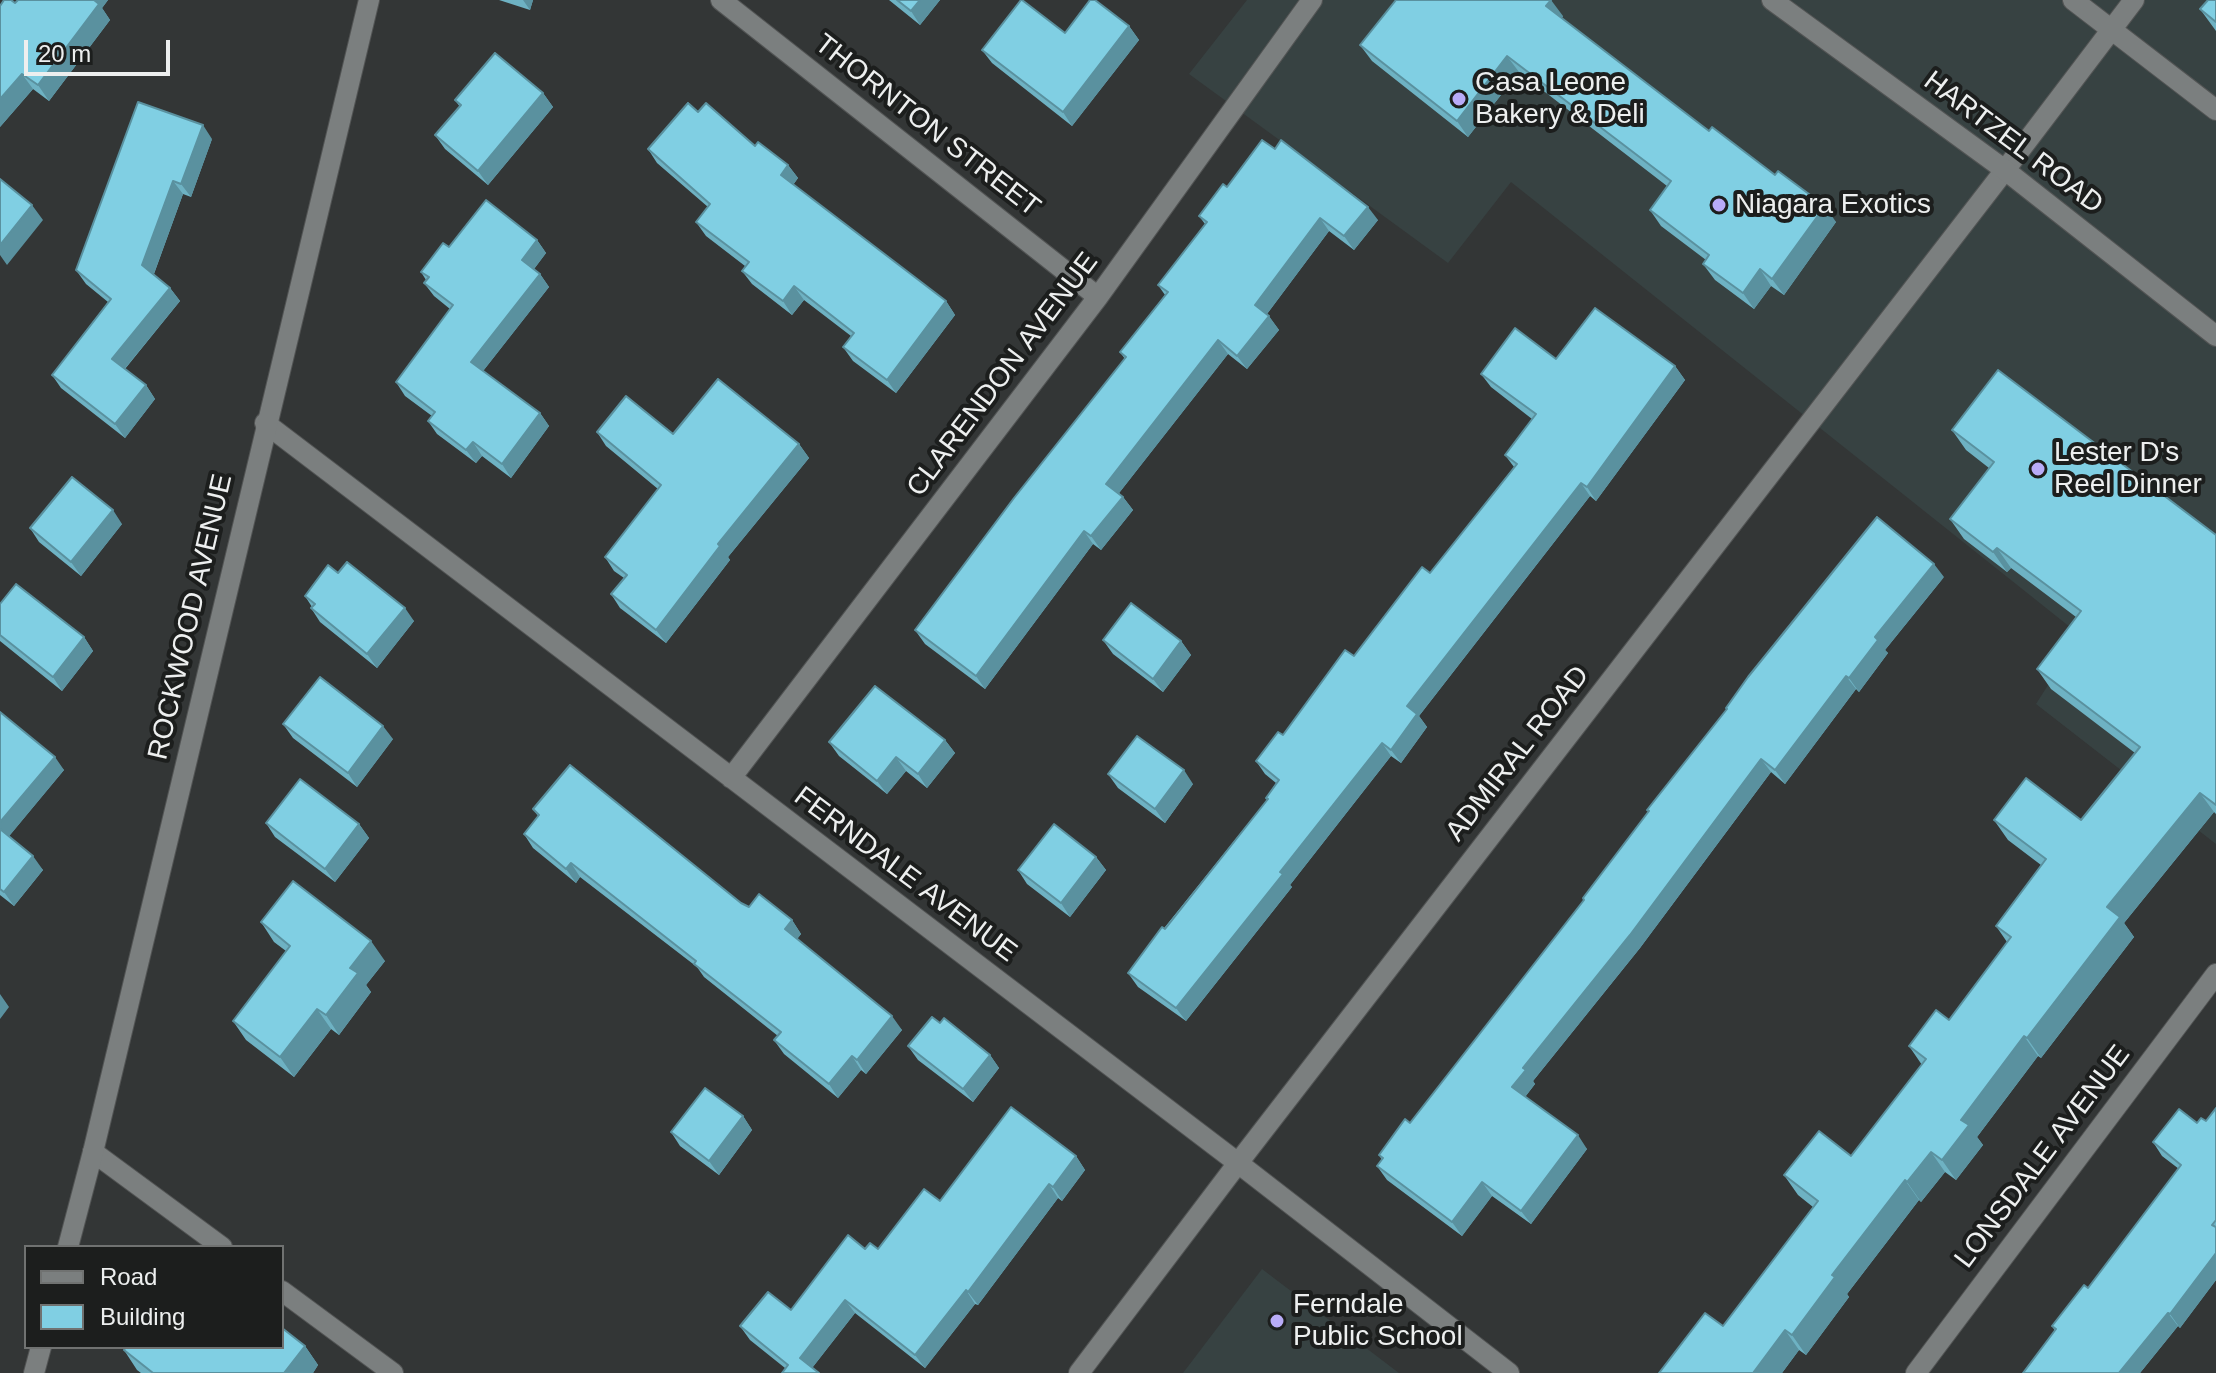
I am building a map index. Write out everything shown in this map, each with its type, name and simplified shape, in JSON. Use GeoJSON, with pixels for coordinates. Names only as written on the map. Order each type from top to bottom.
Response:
{"type":"FeatureCollection","features":[{"type":"Feature","properties":{"kind":"street","name":"ROCKWOOD AVENUE"},"geometry":{"type":"LineString","coordinates":[[69,1245],[369,0]]}},
{"type":"Feature","properties":{"kind":"street","name":"THORNTON STREET"},"geometry":{"type":"LineString","coordinates":[[721,0],[1098,297]]}},
{"type":"Feature","properties":{"kind":"street","name":"CLARENDON AVENUE"},"geometry":{"type":"LineString","coordinates":[[731,778],[1098,297],[1312,0]]}},
{"type":"Feature","properties":{"kind":"street","name":"HARTZEL ROAD"},"geometry":{"type":"LineString","coordinates":[[1772,0],[2005,170],[2216,336]]}},
{"type":"Feature","properties":{"kind":"street"},"geometry":{"type":"LineString","coordinates":[[2073,0],[2216,110]]}},
{"type":"Feature","properties":{"kind":"street","name":"ADMIRAL ROAD"},"geometry":{"type":"LineString","coordinates":[[1079,1373],[2134,0]]}},
{"type":"Feature","properties":{"kind":"street","name":"FERNDALE AVENUE"},"geometry":{"type":"LineString","coordinates":[[265,423],[1238,1163],[1509,1373]]}},
{"type":"Feature","properties":{"kind":"street","name":"LONSDALE AVENUE"},"geometry":{"type":"LineString","coordinates":[[1916,1373],[2216,974]]}},
{"type":"Feature","properties":{"kind":"street"},"geometry":{"type":"LineString","coordinates":[[93,1152],[219,1245]]}},
{"type":"Feature","properties":{"kind":"street"},"geometry":{"type":"LineString","coordinates":[[284,1292],[393,1373]]}},
{"type":"Feature","properties":{"kind":"street"},"geometry":{"type":"LineString","coordinates":[[34,1373],[40,1349]]}},
{"type":"Feature","properties":{"kind":"shaded area"},"geometry":{"type":"Polygon","coordinates":[[[1247,0],[2216,0],[2216,844],[2036,704],[2080,635],[1511,182],[1448,263],[1189,74],[1247,0]]]}},
{"type":"Feature","properties":{"kind":"shaded area","name":"Ferndale Public School"},"geometry":{"type":"Polygon","coordinates":[[[1262,1269],[1399,1373],[1183,1373],[1262,1269]]]}},
{"type":"Feature","properties":{"kind":"building"},"geometry":{"type":"Polygon","coordinates":[[[4,0],[15,3],[18,0],[94,0],[99,4],[38,85],[22,74],[0,99],[0,6],[4,0]]]}},
{"type":"Feature","properties":{"kind":"building"},"geometry":{"type":"Polygon","coordinates":[[[897,0],[920,0],[911,11],[897,0]]]}},
{"type":"Feature","properties":{"kind":"building"},"geometry":{"type":"Polygon","coordinates":[[[1021,0],[1065,33],[1090,0],[1095,0],[1129,26],[1063,112],[982,50],[1021,0]]]}},
{"type":"Feature","properties":{"kind":"building"},"geometry":{"type":"Polygon","coordinates":[[[1396,0],[1551,0],[1546,6],[1709,131],[1712,127],[1775,175],[1778,171],[1825,206],[1772,279],[1760,269],[1743,293],[1703,264],[1709,255],[1650,210],[1671,181],[1507,56],[1457,121],[1360,45],[1396,0]]]}},
{"type":"Feature","properties":{"kind":"building"},"geometry":{"type":"Polygon","coordinates":[[[2208,0],[2216,0],[2216,22],[2200,9],[2208,0]]]}},
{"type":"Feature","properties":{"kind":"building"},"geometry":{"type":"Polygon","coordinates":[[[495,53],[543,93],[478,171],[435,135],[461,105],[455,100],[495,53]]]}},
{"type":"Feature","properties":{"kind":"building"},"geometry":{"type":"Polygon","coordinates":[[[138,102],[203,125],[181,184],[173,181],[142,265],[170,288],[112,359],[146,385],[115,424],[52,375],[111,299],[76,270],[138,102]]]}},
{"type":"Feature","properties":{"kind":"building"},"geometry":{"type":"Polygon","coordinates":[[[688,103],[698,112],[706,103],[755,146],[758,142],[788,165],[781,175],[946,301],[887,380],[843,347],[854,333],[794,286],[783,301],[742,271],[749,262],[696,222],[710,204],[648,149],[688,103]]]}},
{"type":"Feature","properties":{"kind":"building"},"geometry":{"type":"Polygon","coordinates":[[[1262,140],[1275,149],[1281,140],[1368,207],[1344,236],[1320,218],[1255,305],[1269,316],[1237,356],[1218,340],[1106,484],[1123,497],[1091,536],[1084,531],[976,676],[915,630],[1126,357],[1120,352],[1168,292],[1158,285],[1207,222],[1199,216],[1223,184],[1227,187],[1262,140]]]}},
{"type":"Feature","properties":{"kind":"building"},"geometry":{"type":"Polygon","coordinates":[[[0,179],[32,205],[0,245],[0,179]]]}},
{"type":"Feature","properties":{"kind":"building"},"geometry":{"type":"Polygon","coordinates":[[[486,200],[537,240],[522,260],[540,274],[471,362],[540,413],[502,464],[473,442],[466,450],[428,421],[435,412],[396,382],[453,305],[424,283],[429,277],[421,272],[443,243],[449,247],[486,200]]]}},
{"type":"Feature","properties":{"kind":"building"},"geometry":{"type":"Polygon","coordinates":[[[1595,308],[1675,366],[1587,487],[1581,483],[1407,706],[1417,714],[1391,750],[1382,743],[1176,1008],[1128,973],[1268,799],[1279,780],[1256,761],[1278,732],[1283,735],[1345,650],[1354,656],[1422,567],[1430,573],[1517,464],[1505,455],[1536,414],[1481,374],[1515,328],[1556,359],[1595,308]]]}},
{"type":"Feature","properties":{"kind":"building"},"geometry":{"type":"Polygon","coordinates":[[[1998,370],[2216,535],[2216,805],[2200,793],[2107,907],[2120,917],[1961,1120],[1969,1125],[1942,1160],[1931,1152],[1907,1182],[1905,1180],[1832,1275],[1835,1277],[1792,1335],[1785,1330],[1753,1373],[1659,1373],[1705,1313],[1723,1326],[1818,1201],[1784,1175],[1819,1131],[1851,1156],[1926,1059],[1909,1046],[1936,1010],[1949,1020],[2011,937],[1996,926],[2046,859],[1994,820],[2026,778],[2081,820],[2140,747],[2037,669],[2081,611],[1997,548],[1993,552],[1950,519],[1994,462],[1952,430],[1998,370]]]}},
{"type":"Feature","properties":{"kind":"building"},"geometry":{"type":"Polygon","coordinates":[[[718,379],[799,444],[718,544],[720,546],[656,630],[611,594],[627,575],[605,557],[661,485],[597,432],[626,396],[673,434],[718,379]]]}},
{"type":"Feature","properties":{"kind":"building"},"geometry":{"type":"Polygon","coordinates":[[[72,477],[113,510],[71,562],[30,528],[72,477]]]}},
{"type":"Feature","properties":{"kind":"building"},"geometry":{"type":"Polygon","coordinates":[[[1877,517],[1934,564],[1775,770],[1761,759],[1630,935],[1523,1068],[1526,1070],[1512,1087],[1578,1135],[1521,1211],[1482,1182],[1452,1222],[1377,1166],[1383,1158],[1379,1155],[1405,1119],[1410,1123],[1584,900],[1647,810],[1727,709],[1748,677],[1877,517]]]}},
{"type":"Feature","properties":{"kind":"building"},"geometry":{"type":"Polygon","coordinates":[[[347,562],[405,608],[367,654],[311,608],[315,604],[305,596],[328,565],[338,573],[347,562]]]}},
{"type":"Feature","properties":{"kind":"building"},"geometry":{"type":"Polygon","coordinates":[[[16,584],[84,637],[53,677],[0,635],[0,604],[16,584]]]}},
{"type":"Feature","properties":{"kind":"building"},"geometry":{"type":"Polygon","coordinates":[[[1131,603],[1181,641],[1153,679],[1103,640],[1131,603]]]}},
{"type":"Feature","properties":{"kind":"building"},"geometry":{"type":"Polygon","coordinates":[[[320,677],[383,726],[348,773],[283,724],[320,677]]]}},
{"type":"Feature","properties":{"kind":"building"},"geometry":{"type":"Polygon","coordinates":[[[875,686],[945,740],[918,774],[896,757],[877,781],[829,742],[875,686]]]}},
{"type":"Feature","properties":{"kind":"building"},"geometry":{"type":"Polygon","coordinates":[[[0,712],[55,757],[0,822],[0,712]]]}},
{"type":"Feature","properties":{"kind":"building"},"geometry":{"type":"Polygon","coordinates":[[[1137,736],[1184,770],[1155,809],[1108,774],[1137,736]]]}},
{"type":"Feature","properties":{"kind":"building"},"geometry":{"type":"Polygon","coordinates":[[[570,765],[741,903],[749,907],[759,894],[792,920],[785,929],[892,1016],[857,1060],[852,1056],[829,1084],[774,1040],[781,1032],[694,964],[696,961],[571,863],[566,869],[524,834],[539,815],[533,809],[570,765]]]}},
{"type":"Feature","properties":{"kind":"building"},"geometry":{"type":"Polygon","coordinates":[[[300,779],[359,824],[325,869],[266,823],[300,779]]]}},
{"type":"Feature","properties":{"kind":"building"},"geometry":{"type":"Polygon","coordinates":[[[1054,824],[1096,857],[1061,903],[1018,870],[1054,824]]]}},
{"type":"Feature","properties":{"kind":"building"},"geometry":{"type":"Polygon","coordinates":[[[0,829],[33,856],[4,892],[0,889],[0,829]]]}},
{"type":"Feature","properties":{"kind":"building"},"geometry":{"type":"Polygon","coordinates":[[[293,881],[371,941],[350,968],[358,973],[326,1015],[317,1009],[280,1057],[233,1021],[290,946],[261,922],[293,881]]]}},
{"type":"Feature","properties":{"kind":"building"},"geometry":{"type":"Polygon","coordinates":[[[932,1017],[940,1023],[944,1018],[990,1055],[963,1089],[908,1046],[932,1017]]]}},
{"type":"Feature","properties":{"kind":"building"},"geometry":{"type":"Polygon","coordinates":[[[705,1088],[743,1116],[709,1161],[671,1132],[705,1088]]]}},
{"type":"Feature","properties":{"kind":"building"},"geometry":{"type":"Polygon","coordinates":[[[1011,1107],[1076,1156],[1053,1187],[1049,1184],[968,1292],[966,1290],[915,1355],[845,1300],[800,1358],[819,1373],[782,1373],[788,1365],[740,1326],[768,1292],[791,1310],[848,1235],[865,1249],[870,1243],[878,1249],[924,1189],[940,1201],[1011,1107]]]}},
{"type":"Feature","properties":{"kind":"building"},"geometry":{"type":"Polygon","coordinates":[[[2216,1108],[2216,1220],[2212,1225],[2216,1227],[2216,1253],[2170,1314],[2119,1373],[2023,1373],[2056,1329],[2052,1326],[2084,1285],[2088,1288],[2181,1165],[2153,1142],[2179,1109],[2197,1123],[2201,1118],[2206,1121],[2216,1108]]]}},
{"type":"Feature","properties":{"kind":"building"},"geometry":{"type":"Polygon","coordinates":[[[284,1330],[305,1346],[284,1373],[153,1373],[124,1350],[284,1349],[284,1330]]]}},
{"type":"Feature","properties":{"kind":"place","name":"Casa Leone Bakery & Deli"},"geometry":{"type":"Point","coordinates":[1459,99]}},
{"type":"Feature","properties":{"kind":"place","name":"Niagara Exotics"},"geometry":{"type":"Point","coordinates":[1719,205]}},
{"type":"Feature","properties":{"kind":"place","name":"Lester D's Reel Dinner"},"geometry":{"type":"Point","coordinates":[2038,469]}},
{"type":"Feature","properties":{"kind":"place","name":"Ferndale Public School"},"geometry":{"type":"Point","coordinates":[1277,1321]}}]}
